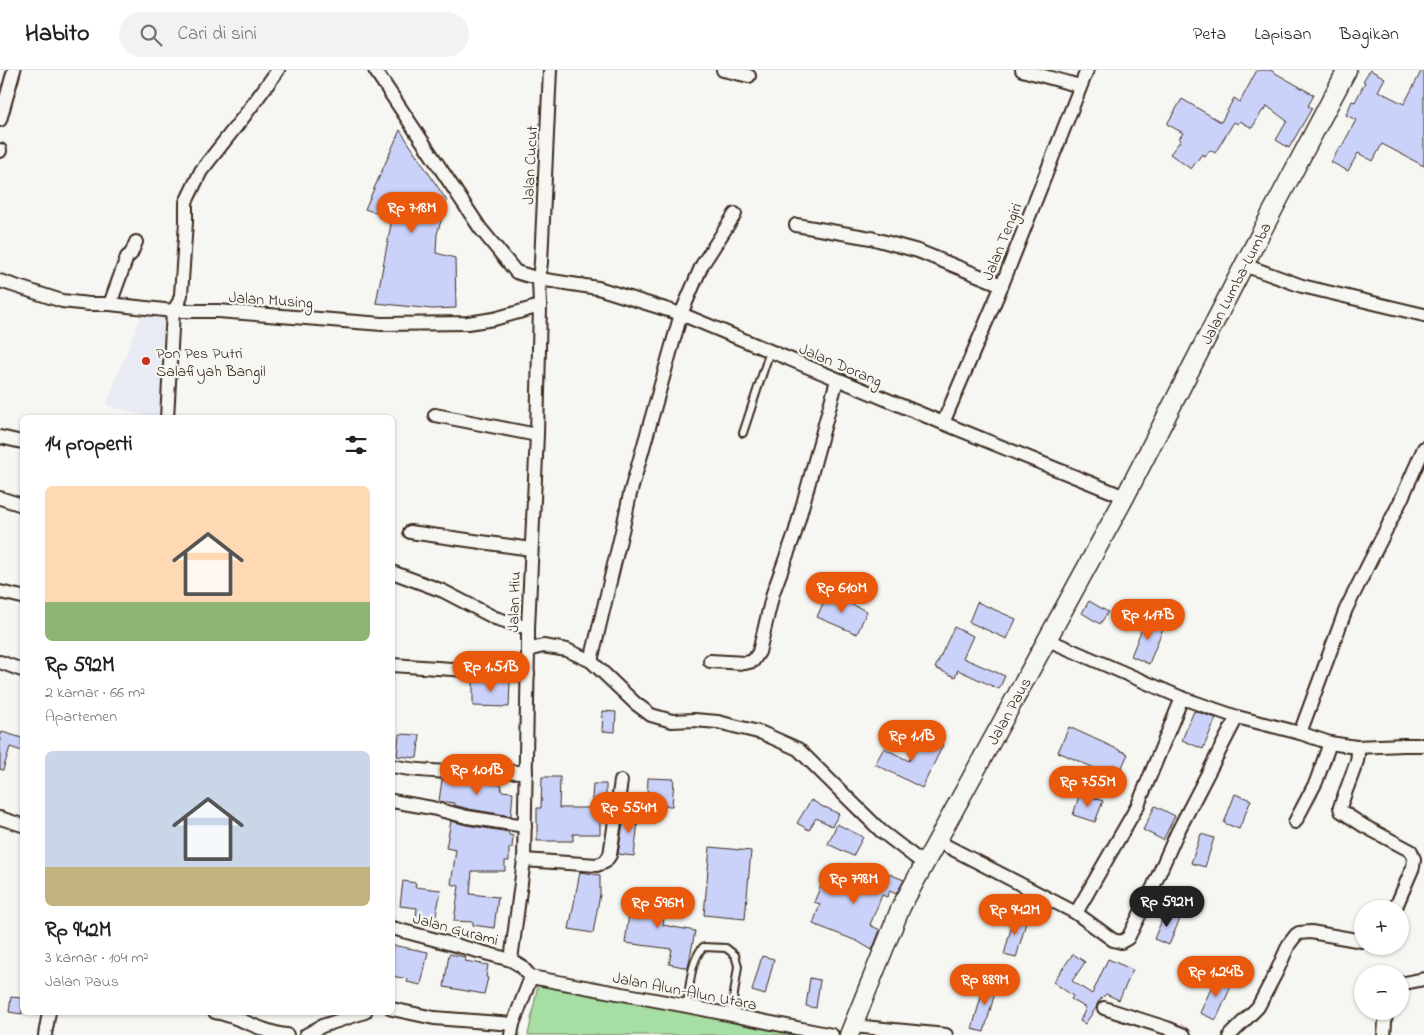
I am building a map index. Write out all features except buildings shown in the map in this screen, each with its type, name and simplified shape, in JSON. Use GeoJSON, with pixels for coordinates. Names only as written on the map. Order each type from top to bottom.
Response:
{"type":"FeatureCollection","features":[{"type":"Feature","properties":{"kind":"main road","name":"Jalan Lumba-Lumba"},"geometry":{"type":"LineString","coordinates":[[1125,497],[1347,70]]}},
{"type":"Feature","properties":{"kind":"main road","name":"Jalan Paus"},"geometry":{"type":"LineString","coordinates":[[851,1031],[901,907],[1125,497]]}},
{"type":"Feature","properties":{"kind":"street"},"geometry":{"type":"LineString","coordinates":[[0,120],[14,70]]}},
{"type":"Feature","properties":{"kind":"street"},"geometry":{"type":"LineString","coordinates":[[167,415],[173,311],[181,295],[186,202],[201,171],[278,70]]}},
{"type":"Feature","properties":{"kind":"street","name":"Jalan Dorang"},"geometry":{"type":"LineString","coordinates":[[375,70],[480,228],[516,272],[540,279],[598,288],[681,314],[837,380],[1125,497]]}},
{"type":"Feature","properties":{"kind":"street","name":"Jalan Cucut"},"geometry":{"type":"LineString","coordinates":[[540,279],[550,70]]}},
{"type":"Feature","properties":{"kind":"street"},"geometry":{"type":"LineString","coordinates":[[723,70],[749,76]]}},
{"type":"Feature","properties":{"kind":"street"},"geometry":{"type":"LineString","coordinates":[[1022,70],[1080,86]]}},
{"type":"Feature","properties":{"kind":"street","name":"Jalan Tengiri"},"geometry":{"type":"LineString","coordinates":[[943,423],[1002,284],[1087,70]]}},
{"type":"Feature","properties":{"kind":"street"},"geometry":{"type":"LineString","coordinates":[[591,661],[630,494],[681,314],[702,265],[735,214]]}},
{"type":"Feature","properties":{"kind":"street"},"geometry":{"type":"LineString","coordinates":[[796,225],[871,238],[918,251],[1002,284]]}},
{"type":"Feature","properties":{"kind":"street"},"geometry":{"type":"LineString","coordinates":[[110,304],[127,257],[131,254],[136,242]]}},
{"type":"Feature","properties":{"kind":"street"},"geometry":{"type":"LineString","coordinates":[[1244,265],[1302,286],[1424,315]]}},
{"type":"Feature","properties":{"kind":"street","name":"Jalan Hiu"},"geometry":{"type":"LineString","coordinates":[[511,960],[524,860],[528,628],[537,435],[540,279]]}},
{"type":"Feature","properties":{"kind":"street","name":"Jalan Musing"},"geometry":{"type":"LineString","coordinates":[[0,281],[62,300],[89,304],[110,304],[173,311],[218,311],[382,324],[468,323],[494,319],[540,306]]}},
{"type":"Feature","properties":{"kind":"street"},"geometry":{"type":"LineString","coordinates":[[710,661],[745,663],[753,661],[759,652],[773,593],[795,533],[837,380]]}},
{"type":"Feature","properties":{"kind":"street"},"geometry":{"type":"LineString","coordinates":[[435,415],[537,435]]}},
{"type":"Feature","properties":{"kind":"street"},"geometry":{"type":"LineString","coordinates":[[0,437],[20,442]]}},
{"type":"Feature","properties":{"kind":"street"},"geometry":{"type":"LineString","coordinates":[[1300,733],[1346,609],[1401,500],[1424,448]]}},
{"type":"Feature","properties":{"kind":"street"},"geometry":{"type":"LineString","coordinates":[[0,498],[20,504]]}},
{"type":"Feature","properties":{"kind":"street"},"geometry":{"type":"LineString","coordinates":[[410,532],[531,549]]}},
{"type":"Feature","properties":{"kind":"street"},"geometry":{"type":"LineString","coordinates":[[395,573],[443,591],[495,618],[528,628]]}},
{"type":"Feature","properties":{"kind":"street"},"geometry":{"type":"LineString","coordinates":[[0,592],[20,597]]}},
{"type":"Feature","properties":{"kind":"street"},"geometry":{"type":"LineString","coordinates":[[1048,640],[1182,698],[1237,717],[1300,733],[1330,744],[1424,746]]}},
{"type":"Feature","properties":{"kind":"street"},"geometry":{"type":"LineString","coordinates":[[528,650],[543,646],[566,650],[591,661],[635,703],[651,715],[672,721],[718,722],[762,733],[798,749],[881,831],[924,864]]}},
{"type":"Feature","properties":{"kind":"street"},"geometry":{"type":"LineString","coordinates":[[0,662],[20,669]]}},
{"type":"Feature","properties":{"kind":"street"},"geometry":{"type":"LineString","coordinates":[[395,665],[528,674]]}},
{"type":"Feature","properties":{"kind":"street"},"geometry":{"type":"LineString","coordinates":[[1076,913],[1138,805],[1182,698]]}},
{"type":"Feature","properties":{"kind":"street"},"geometry":{"type":"LineString","coordinates":[[936,841],[1076,913],[1113,940],[1121,942],[1128,938],[1177,833],[1237,717]]}},
{"type":"Feature","properties":{"kind":"street"},"geometry":{"type":"LineString","coordinates":[[1295,822],[1316,782],[1330,744]]}},
{"type":"Feature","properties":{"kind":"street"},"geometry":{"type":"LineString","coordinates":[[1356,746],[1357,761],[1340,807],[1341,811],[1364,826],[1411,851],[1414,859],[1413,867],[1399,900]]}},
{"type":"Feature","properties":{"kind":"street"},"geometry":{"type":"LineString","coordinates":[[395,767],[449,772],[526,772]]}},
{"type":"Feature","properties":{"kind":"street"},"geometry":{"type":"LineString","coordinates":[[524,860],[597,865],[605,862],[610,855],[621,781]]}},
{"type":"Feature","properties":{"kind":"street"},"geometry":{"type":"LineString","coordinates":[[395,802],[467,817],[525,826]]}},
{"type":"Feature","properties":{"kind":"street"},"geometry":{"type":"LineString","coordinates":[[0,818],[20,824]]}},
{"type":"Feature","properties":{"kind":"street","name":"Jalan Gurami"},"geometry":{"type":"LineString","coordinates":[[395,929],[511,960]]}},
{"type":"Feature","properties":{"kind":"street"},"geometry":{"type":"LineString","coordinates":[[1230,1035],[1258,1006],[1289,944],[1296,935],[1310,932],[1354,940]]}},
{"type":"Feature","properties":{"kind":"street"},"geometry":{"type":"LineString","coordinates":[[395,1010],[434,1018],[512,1029],[531,977],[521,966],[511,960]]}},
{"type":"Feature","properties":{"kind":"street","name":"Jalan Alun-Alun Utara"},"geometry":{"type":"LineString","coordinates":[[531,977],[832,1035]]}},
{"type":"Feature","properties":{"kind":"street"},"geometry":{"type":"LineString","coordinates":[[1409,982],[1424,979]]}},
{"type":"Feature","properties":{"kind":"street"},"geometry":{"type":"LineString","coordinates":[[1104,1008],[1180,1034]]}},
{"type":"Feature","properties":{"kind":"street"},"geometry":{"type":"LineString","coordinates":[[45,1035],[48,1015]]}},
{"type":"Feature","properties":{"kind":"street"},"geometry":{"type":"LineString","coordinates":[[231,1015],[276,1034],[287,1035]]}},
{"type":"Feature","properties":{"kind":"street"},"geometry":{"type":"LineString","coordinates":[[306,1035],[322,1026],[356,1015]]}},
{"type":"Feature","properties":{"kind":"street"},"geometry":{"type":"LineString","coordinates":[[1384,1035],[1385,1020]]}},
{"type":"Feature","properties":{"kind":"street"},"geometry":{"type":"LineString","coordinates":[[851,1031],[946,1035]]}},
{"type":"Feature","properties":{"kind":"lane"},"geometry":{"type":"LineString","coordinates":[[743,433],[770,351]]}},
{"type":"Feature","properties":{"kind":"lane"},"geometry":{"type":"LineString","coordinates":[[687,1006],[693,965],[697,954],[703,947],[726,948],[735,955],[738,966],[731,1015]]}},
{"type":"Feature","properties":{"kind":"shaded area","name":"Pon Pes Putri Salafiyah Bangil"},"geometry":{"type":"Polygon","coordinates":[[[141,316],[171,317],[166,415],[143,415],[106,405],[141,316]]]}},
{"type":"Feature","properties":{"kind":"green space"},"geometry":{"type":"Polygon","coordinates":[[[538,984],[807,1035],[528,1035],[538,984]]]}},
{"type":"Feature","properties":{"kind":"place","name":"Pon Pes Putri Salafiyah Bangil"},"geometry":{"type":"Point","coordinates":[146,361]}}]}
